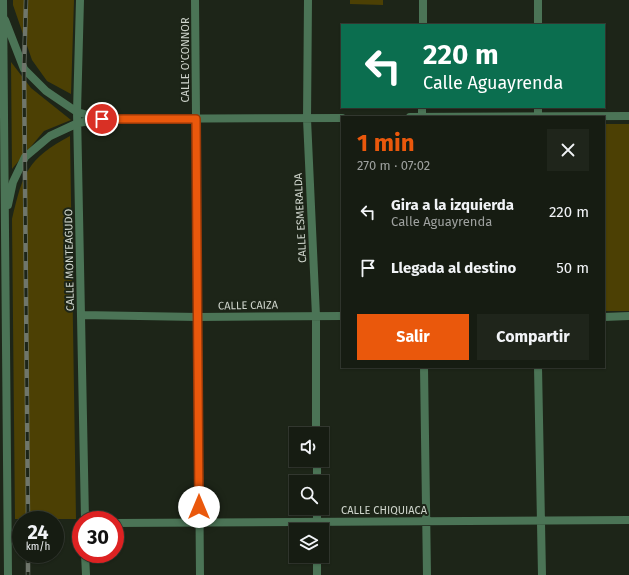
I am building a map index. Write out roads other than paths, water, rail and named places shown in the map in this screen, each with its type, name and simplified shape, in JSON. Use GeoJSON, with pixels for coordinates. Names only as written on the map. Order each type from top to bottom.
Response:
{"type":"FeatureCollection","features":[{"type":"Feature","properties":{"kind":"street"},"geometry":{"type":"LineString","coordinates":[[3,0],[1,9],[5,220],[8,575]]}},
{"type":"Feature","properties":{"kind":"street","name":"CALLE MONTEAGUDO"},"geometry":{"type":"LineString","coordinates":[[80,0],[78,123],[85,511]]}},
{"type":"Feature","properties":{"kind":"street","name":"CALLE O'CONNOR"},"geometry":{"type":"LineString","coordinates":[[195,0],[200,575]]}},
{"type":"Feature","properties":{"kind":"street","name":"CALLE ESMERALDA"},"geometry":{"type":"LineString","coordinates":[[308,0],[307,119],[316,316],[316,427]]}},
{"type":"Feature","properties":{"kind":"street"},"geometry":{"type":"LineString","coordinates":[[423,0],[423,24]]}},
{"type":"Feature","properties":{"kind":"street"},"geometry":{"type":"LineString","coordinates":[[538,0],[538,24]]}},
{"type":"Feature","properties":{"kind":"street"},"geometry":{"type":"LineString","coordinates":[[1,9],[24,69],[46,92],[78,112],[102,119]]}},
{"type":"Feature","properties":{"kind":"street"},"geometry":{"type":"LineString","coordinates":[[441,116],[538,111],[629,116]]}},
{"type":"Feature","properties":{"kind":"street"},"geometry":{"type":"LineString","coordinates":[[5,220],[13,182],[25,158],[50,136],[78,123],[102,119],[341,118]]}},
{"type":"Feature","properties":{"kind":"street","name":"CALLE CAIZA"},"geometry":{"type":"LineString","coordinates":[[81,315],[198,317],[341,316]]}},
{"type":"Feature","properties":{"kind":"street"},"geometry":{"type":"LineString","coordinates":[[605,317],[629,316]]}},
{"type":"Feature","properties":{"kind":"street"},"geometry":{"type":"LineString","coordinates":[[424,368],[427,575]]}},
{"type":"Feature","properties":{"kind":"street"},"geometry":{"type":"LineString","coordinates":[[538,368],[542,575]]}},
{"type":"Feature","properties":{"kind":"street","name":"CALLE CHIQUIACA"},"geometry":{"type":"LineString","coordinates":[[329,525],[426,521],[629,520]]}},
{"type":"Feature","properties":{"kind":"street","name":"CALLE CHIQUIACA"},"geometry":{"type":"LineString","coordinates":[[124,523],[289,525]]}},
{"type":"Feature","properties":{"kind":"street"},"geometry":{"type":"LineString","coordinates":[[85,563],[86,575]]}},
{"type":"Feature","properties":{"kind":"street"},"geometry":{"type":"LineString","coordinates":[[317,563],[317,575]]}},
{"type":"Feature","properties":{"kind":"railway"},"geometry":{"type":"LineString","coordinates":[[26,0],[24,69],[28,511]]}},
{"type":"Feature","properties":{"kind":"railway"},"geometry":{"type":"LineString","coordinates":[[28,563],[28,575]]}}]}
